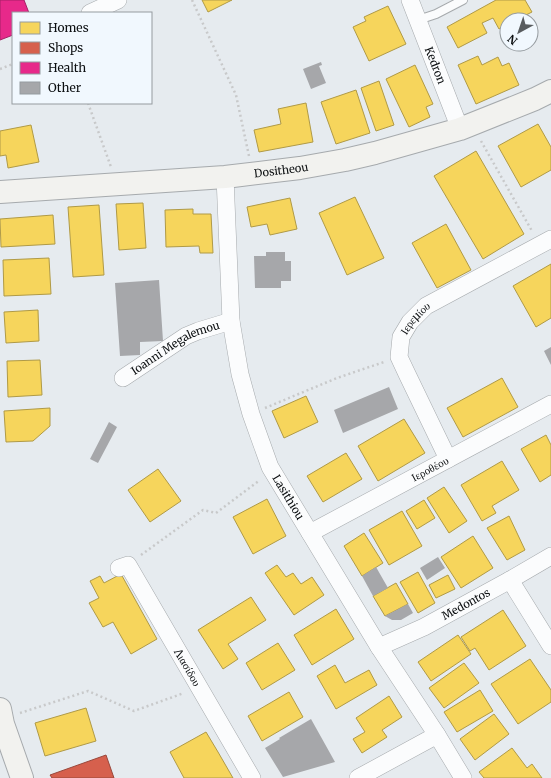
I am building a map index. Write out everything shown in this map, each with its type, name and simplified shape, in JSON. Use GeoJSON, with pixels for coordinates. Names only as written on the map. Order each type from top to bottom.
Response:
{"type":"FeatureCollection","features":[{"type":"Feature","properties":{"kind":"street"},"geometry":{"type":"LineString","coordinates":[[92,12],[118,0]]}},
{"type":"Feature","properties":{"kind":"street","name":"Kedron"},"geometry":{"type":"LineString","coordinates":[[410,0],[466,127]]}},
{"type":"Feature","properties":{"kind":"street","name":"Dositheou"},"geometry":{"type":"LineString","coordinates":[[0,192],[225,177],[300,168],[345,160],[405,145],[466,127],[551,92]]}},
{"type":"Feature","properties":{"kind":"street","name":"Lasithiou"},"geometry":{"type":"LineString","coordinates":[[225,177],[231,321],[240,374],[251,414],[270,466],[379,647],[437,735],[463,778]]}},
{"type":"Feature","properties":{"kind":"street","name":"Ιερεμίου"},"geometry":{"type":"LineString","coordinates":[[448,459],[400,357],[401,337],[410,322],[426,306],[545,242]]}},
{"type":"Feature","properties":{"kind":"street","name":"Ioanni Megalemou"},"geometry":{"type":"LineString","coordinates":[[123,378],[186,336],[231,321]]}},
{"type":"Feature","properties":{"kind":"street","name":"Ιεροθέου"},"geometry":{"type":"LineString","coordinates":[[310,533],[551,404]]}},
{"type":"Feature","properties":{"kind":"street","name":"Medontos"},"geometry":{"type":"LineString","coordinates":[[379,647],[424,627],[551,556]]}},
{"type":"Feature","properties":{"kind":"street","name":"Λιασίδου"},"geometry":{"type":"LineString","coordinates":[[124,566],[252,778]]}},
{"type":"Feature","properties":{"kind":"street"},"geometry":{"type":"LineString","coordinates":[[510,580],[551,646]]}},
{"type":"Feature","properties":{"kind":"street"},"geometry":{"type":"LineString","coordinates":[[1,714],[3,724],[22,778]]}},
{"type":"Feature","properties":{"kind":"street"},"geometry":{"type":"LineString","coordinates":[[358,778],[437,735]]}},
{"type":"Feature","properties":{"kind":"lane"},"geometry":{"type":"LineString","coordinates":[[418,20],[436,14],[463,0]]}},
{"type":"Feature","properties":{"kind":"path"},"geometry":{"type":"LineString","coordinates":[[192,0],[236,95],[252,174]]}},
{"type":"Feature","properties":{"kind":"path"},"geometry":{"type":"LineString","coordinates":[[0,69],[12,64]]}},
{"type":"Feature","properties":{"kind":"path"},"geometry":{"type":"LineString","coordinates":[[88,104],[117,184]]}},
{"type":"Feature","properties":{"kind":"path"},"geometry":{"type":"LineString","coordinates":[[466,127],[545,242]]}},
{"type":"Feature","properties":{"kind":"path"},"geometry":{"type":"LineString","coordinates":[[251,414],[337,378],[400,357]]}},
{"type":"Feature","properties":{"kind":"path"},"geometry":{"type":"LineString","coordinates":[[124,566],[204,510],[216,513],[273,470]]}},
{"type":"Feature","properties":{"kind":"path"},"geometry":{"type":"LineString","coordinates":[[1,714],[88,691],[134,711],[199,688]]}},
{"type":"Feature","properties":{"kind":"building: Homes"},"geometry":{"type":"Polygon","coordinates":[[[202,0],[232,0],[208,12],[202,0]]]}},
{"type":"Feature","properties":{"kind":"building: Homes"},"geometry":{"type":"Polygon","coordinates":[[[496,0],[525,0],[532,12],[499,12],[499,29],[493,18],[482,23],[487,33],[458,48],[447,27],[496,0]]]}},
{"type":"Feature","properties":{"kind":"building: Homes"},"geometry":{"type":"Polygon","coordinates":[[[388,6],[406,44],[369,61],[353,27],[366,21],[364,17],[388,6]]]}},
{"type":"Feature","properties":{"kind":"building: Homes"},"geometry":{"type":"Polygon","coordinates":[[[478,56],[482,65],[498,57],[502,66],[509,63],[519,85],[476,104],[458,65],[478,56]]]}},
{"type":"Feature","properties":{"kind":"building: Homes"},"geometry":{"type":"Polygon","coordinates":[[[415,65],[433,104],[426,107],[430,117],[409,127],[386,79],[415,65]]]}},
{"type":"Feature","properties":{"kind":"building: Homes"},"geometry":{"type":"Polygon","coordinates":[[[379,81],[394,125],[376,131],[361,88],[379,81]]]}},
{"type":"Feature","properties":{"kind":"building: Homes"},"geometry":{"type":"Polygon","coordinates":[[[356,90],[370,133],[336,144],[321,102],[356,90]]]}},
{"type":"Feature","properties":{"kind":"building: Homes"},"geometry":{"type":"Polygon","coordinates":[[[306,103],[313,142],[259,152],[254,130],[281,124],[278,109],[306,103]]]}},
{"type":"Feature","properties":{"kind":"building: Homes"},"geometry":{"type":"Polygon","coordinates":[[[538,124],[551,147],[551,170],[521,187],[498,146],[538,124]]]}},
{"type":"Feature","properties":{"kind":"building: Homes"},"geometry":{"type":"Polygon","coordinates":[[[31,125],[39,162],[8,168],[6,155],[0,156],[0,131],[31,125]]]}},
{"type":"Feature","properties":{"kind":"building: Homes"},"geometry":{"type":"Polygon","coordinates":[[[476,151],[524,234],[483,259],[434,176],[476,151]]]}},
{"type":"Feature","properties":{"kind":"building: Homes"},"geometry":{"type":"Polygon","coordinates":[[[355,197],[384,258],[347,275],[319,213],[355,197]]]}},
{"type":"Feature","properties":{"kind":"building: Homes"},"geometry":{"type":"Polygon","coordinates":[[[290,198],[297,229],[270,235],[267,224],[251,227],[247,207],[290,198]]]}},
{"type":"Feature","properties":{"kind":"building: Homes"},"geometry":{"type":"Polygon","coordinates":[[[143,203],[146,248],[119,250],[116,204],[143,203]]]}},
{"type":"Feature","properties":{"kind":"building: Homes"},"geometry":{"type":"Polygon","coordinates":[[[99,205],[104,275],[73,277],[68,207],[99,205]]]}},
{"type":"Feature","properties":{"kind":"building: Homes"},"geometry":{"type":"Polygon","coordinates":[[[193,209],[193,214],[211,214],[213,253],[200,253],[199,246],[166,247],[165,210],[193,209]]]}},
{"type":"Feature","properties":{"kind":"building: Homes"},"geometry":{"type":"Polygon","coordinates":[[[53,215],[55,244],[1,247],[0,219],[53,215]]]}},
{"type":"Feature","properties":{"kind":"building: Homes"},"geometry":{"type":"Polygon","coordinates":[[[446,224],[471,270],[437,288],[412,243],[446,224]]]}},
{"type":"Feature","properties":{"kind":"building: Homes"},"geometry":{"type":"Polygon","coordinates":[[[49,258],[51,294],[4,296],[3,260],[49,258]]]}},
{"type":"Feature","properties":{"kind":"building: Homes"},"geometry":{"type":"Polygon","coordinates":[[[551,264],[551,318],[536,327],[513,286],[551,264]]]}},
{"type":"Feature","properties":{"kind":"building: Homes"},"geometry":{"type":"Polygon","coordinates":[[[38,310],[39,341],[6,343],[4,312],[38,310]]]}},
{"type":"Feature","properties":{"kind":"building: Homes"},"geometry":{"type":"Polygon","coordinates":[[[40,360],[42,395],[8,397],[7,361],[40,360]]]}},
{"type":"Feature","properties":{"kind":"building: Homes"},"geometry":{"type":"Polygon","coordinates":[[[502,378],[518,407],[463,437],[447,408],[502,378]]]}},
{"type":"Feature","properties":{"kind":"building: Homes"},"geometry":{"type":"Polygon","coordinates":[[[306,396],[318,422],[284,438],[272,411],[306,396]]]}},
{"type":"Feature","properties":{"kind":"building: Homes"},"geometry":{"type":"Polygon","coordinates":[[[50,408],[50,426],[33,441],[6,442],[4,411],[50,408]]]}},
{"type":"Feature","properties":{"kind":"building: Homes"},"geometry":{"type":"Polygon","coordinates":[[[404,419],[425,453],[378,481],[358,446],[404,419]]]}},
{"type":"Feature","properties":{"kind":"building: Homes"},"geometry":{"type":"Polygon","coordinates":[[[546,435],[551,445],[551,475],[540,482],[521,449],[546,435]]]}},
{"type":"Feature","properties":{"kind":"building: Homes"},"geometry":{"type":"Polygon","coordinates":[[[346,453],[362,479],[323,502],[307,476],[346,453]]]}},
{"type":"Feature","properties":{"kind":"building: Homes"},"geometry":{"type":"Polygon","coordinates":[[[502,461],[519,490],[492,506],[496,513],[482,521],[461,485],[502,461]]]}},
{"type":"Feature","properties":{"kind":"building: Homes"},"geometry":{"type":"Polygon","coordinates":[[[158,469],[181,501],[150,522],[128,490],[158,469]]]}},
{"type":"Feature","properties":{"kind":"building: Homes"},"geometry":{"type":"Polygon","coordinates":[[[444,487],[467,521],[449,533],[427,498],[444,487]]]}},
{"type":"Feature","properties":{"kind":"building: Homes"},"geometry":{"type":"Polygon","coordinates":[[[267,499],[286,536],[253,554],[233,517],[267,499]]]}},
{"type":"Feature","properties":{"kind":"building: Homes"},"geometry":{"type":"Polygon","coordinates":[[[424,500],[435,518],[417,529],[406,511],[424,500]]]}},
{"type":"Feature","properties":{"kind":"building: Homes"},"geometry":{"type":"Polygon","coordinates":[[[402,511],[422,546],[389,565],[369,530],[402,511]]]}},
{"type":"Feature","properties":{"kind":"building: Homes"},"geometry":{"type":"Polygon","coordinates":[[[509,516],[525,550],[507,560],[487,528],[509,516]]]}},
{"type":"Feature","properties":{"kind":"building: Homes"},"geometry":{"type":"Polygon","coordinates":[[[364,533],[383,563],[362,576],[344,546],[364,533]]]}},
{"type":"Feature","properties":{"kind":"building: Homes"},"geometry":{"type":"Polygon","coordinates":[[[473,536],[493,568],[461,588],[441,557],[473,536]]]}},
{"type":"Feature","properties":{"kind":"building: Homes"},"geometry":{"type":"Polygon","coordinates":[[[277,565],[286,577],[293,573],[301,584],[312,577],[324,595],[294,615],[265,573],[277,565]]]}},
{"type":"Feature","properties":{"kind":"building: Homes"},"geometry":{"type":"Polygon","coordinates":[[[418,572],[435,603],[418,613],[400,582],[418,572]]]}},
{"type":"Feature","properties":{"kind":"building: Homes"},"geometry":{"type":"Polygon","coordinates":[[[121,574],[157,639],[131,654],[113,622],[103,627],[89,603],[99,598],[90,581],[100,576],[104,583],[121,574]]]}},
{"type":"Feature","properties":{"kind":"building: Homes"},"geometry":{"type":"Polygon","coordinates":[[[448,575],[455,589],[436,598],[429,585],[448,575]]]}},
{"type":"Feature","properties":{"kind":"building: Homes"},"geometry":{"type":"Polygon","coordinates":[[[396,583],[408,604],[385,616],[373,596],[396,583]]]}},
{"type":"Feature","properties":{"kind":"building: Homes"},"geometry":{"type":"Polygon","coordinates":[[[251,597],[266,620],[228,644],[238,659],[223,669],[198,630],[251,597]]]}},
{"type":"Feature","properties":{"kind":"building: Homes"},"geometry":{"type":"Polygon","coordinates":[[[336,609],[354,639],[312,665],[294,635],[336,609]]]}},
{"type":"Feature","properties":{"kind":"building: Homes"},"geometry":{"type":"Polygon","coordinates":[[[503,610],[526,646],[489,670],[475,648],[470,651],[461,637],[503,610]]]}},
{"type":"Feature","properties":{"kind":"building: Homes"},"geometry":{"type":"Polygon","coordinates":[[[458,635],[471,654],[431,681],[418,662],[458,635]]]}},
{"type":"Feature","properties":{"kind":"building: Homes"},"geometry":{"type":"Polygon","coordinates":[[[278,643],[295,670],[262,690],[246,663],[278,643]]]}},
{"type":"Feature","properties":{"kind":"building: Homes"},"geometry":{"type":"Polygon","coordinates":[[[530,659],[551,690],[551,702],[518,724],[491,684],[530,659]]]}},
{"type":"Feature","properties":{"kind":"building: Homes"},"geometry":{"type":"Polygon","coordinates":[[[464,663],[479,683],[444,708],[429,688],[464,663]]]}},
{"type":"Feature","properties":{"kind":"building: Homes"},"geometry":{"type":"Polygon","coordinates":[[[335,665],[345,683],[369,670],[377,685],[336,709],[317,676],[335,665]]]}},
{"type":"Feature","properties":{"kind":"building: Homes"},"geometry":{"type":"Polygon","coordinates":[[[480,690],[493,711],[457,732],[444,712],[480,690]]]}},
{"type":"Feature","properties":{"kind":"building: Homes"},"geometry":{"type":"Polygon","coordinates":[[[289,692],[303,717],[262,741],[248,716],[289,692]]]}},
{"type":"Feature","properties":{"kind":"building: Homes"},"geometry":{"type":"Polygon","coordinates":[[[389,696],[402,717],[382,730],[387,737],[362,753],[353,739],[365,732],[356,718],[389,696]]]}},
{"type":"Feature","properties":{"kind":"building: Homes"},"geometry":{"type":"Polygon","coordinates":[[[86,708],[96,741],[45,756],[35,723],[86,708]]]}},
{"type":"Feature","properties":{"kind":"building: Homes"},"geometry":{"type":"Polygon","coordinates":[[[494,714],[509,734],[475,760],[460,739],[494,714]]]}},
{"type":"Feature","properties":{"kind":"building: Homes"},"geometry":{"type":"Polygon","coordinates":[[[206,732],[233,778],[184,778],[170,752],[206,732]]]}},
{"type":"Feature","properties":{"kind":"building: Homes"},"geometry":{"type":"Polygon","coordinates":[[[512,748],[527,768],[532,764],[542,778],[484,778],[479,772],[512,748]]]}},
{"type":"Feature","properties":{"kind":"building: Shops"},"geometry":{"type":"Polygon","coordinates":[[[106,755],[114,778],[52,778],[50,775],[106,755]]]}},
{"type":"Feature","properties":{"kind":"building: Health"},"geometry":{"type":"Polygon","coordinates":[[[0,0],[24,0],[29,12],[12,12],[12,35],[0,40],[0,0]]]}},
{"type":"Feature","properties":{"kind":"building: Other"},"geometry":{"type":"Polygon","coordinates":[[[321,62],[322,65],[319,66],[326,83],[311,89],[303,69],[321,62]]]}},
{"type":"Feature","properties":{"kind":"building: Other"},"geometry":{"type":"Polygon","coordinates":[[[266,252],[285,252],[285,261],[291,261],[291,281],[281,281],[281,288],[255,288],[254,256],[266,256],[266,252]]]}},
{"type":"Feature","properties":{"kind":"building: Other"},"geometry":{"type":"Polygon","coordinates":[[[159,280],[163,341],[140,342],[140,355],[120,356],[115,283],[159,280]]]}},
{"type":"Feature","properties":{"kind":"building: Other"},"geometry":{"type":"Polygon","coordinates":[[[551,347],[551,365],[544,351],[551,347]]]}},
{"type":"Feature","properties":{"kind":"building: Other"},"geometry":{"type":"Polygon","coordinates":[[[389,387],[398,409],[343,433],[334,410],[389,387]]]}},
{"type":"Feature","properties":{"kind":"building: Other"},"geometry":{"type":"Polygon","coordinates":[[[109,422],[117,427],[98,463],[90,459],[109,422]]]}},
{"type":"Feature","properties":{"kind":"building: Other"},"geometry":{"type":"Polygon","coordinates":[[[438,557],[445,568],[427,580],[420,568],[438,557]]]}},
{"type":"Feature","properties":{"kind":"building: Other"},"geometry":{"type":"Polygon","coordinates":[[[376,567],[388,588],[373,596],[362,576],[376,567]]]}},
{"type":"Feature","properties":{"kind":"building: Other"},"geometry":{"type":"Polygon","coordinates":[[[408,604],[413,613],[401,620],[392,620],[385,616],[408,604]]]}},
{"type":"Feature","properties":{"kind":"building: Other"},"geometry":{"type":"Polygon","coordinates":[[[311,719],[335,762],[283,777],[265,748],[311,719]]]}}]}
